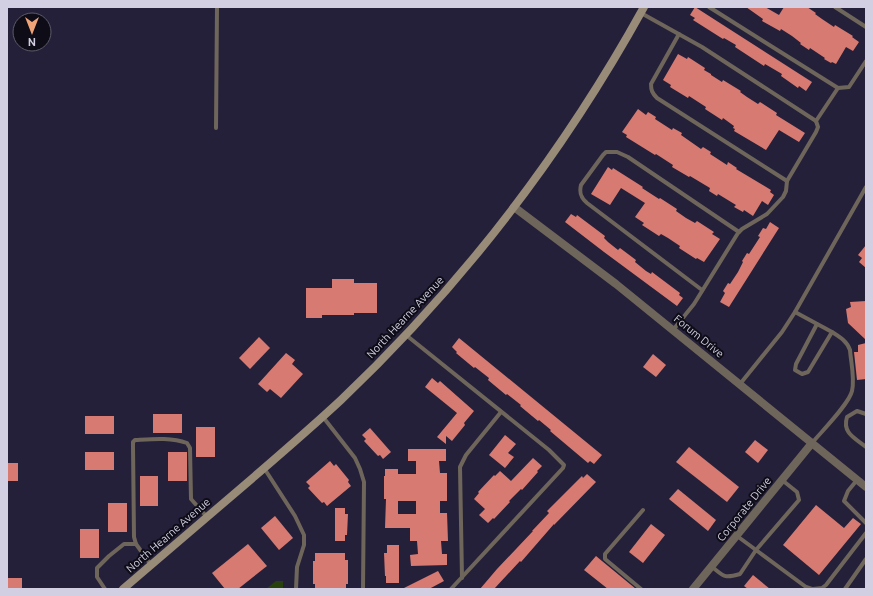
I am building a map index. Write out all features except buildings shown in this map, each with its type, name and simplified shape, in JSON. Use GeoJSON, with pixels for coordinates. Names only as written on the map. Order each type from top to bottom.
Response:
{"type":"FeatureCollection","features":[{"type":"Feature","properties":{"kind":"main road","name":"North Hearne Avenue"},"geometry":{"type":"LineString","coordinates":[[123,589],[323,417],[406,335],[454,280],[514,207],[590,97],[643,10]]}},
{"type":"Feature","properties":{"kind":"street","name":"Forum Drive"},"geometry":{"type":"LineString","coordinates":[[514,207],[616,284],[866,487]]}},
{"type":"Feature","properties":{"kind":"street","name":"Corporate Drive"},"geometry":{"type":"LineString","coordinates":[[693,589],[812,443]]}},
{"type":"Feature","properties":{"kind":"lane"},"geometry":{"type":"LineString","coordinates":[[216,128],[217,7]]}},
{"type":"Feature","properties":{"kind":"lane"},"geometry":{"type":"LineString","coordinates":[[709,7],[838,88],[849,87],[866,61]]}},
{"type":"Feature","properties":{"kind":"lane"},"geometry":{"type":"LineString","coordinates":[[835,7],[866,26]]}},
{"type":"Feature","properties":{"kind":"lane"},"geometry":{"type":"LineString","coordinates":[[643,10],[679,34],[702,46],[816,121],[818,127],[787,181],[786,191],[767,214],[739,232],[686,314],[673,330]]}},
{"type":"Feature","properties":{"kind":"lane"},"geometry":{"type":"LineString","coordinates":[[679,34],[651,84],[653,94],[787,181]]}},
{"type":"Feature","properties":{"kind":"lane"},"geometry":{"type":"LineString","coordinates":[[816,121],[838,88]]}},
{"type":"Feature","properties":{"kind":"lane"},"geometry":{"type":"LineString","coordinates":[[702,290],[587,204],[581,196],[580,191],[582,185],[606,152],[617,152],[628,156],[739,232]]}},
{"type":"Feature","properties":{"kind":"lane"},"geometry":{"type":"LineString","coordinates":[[740,384],[782,332],[795,312],[866,187]]}},
{"type":"Feature","properties":{"kind":"lane"},"geometry":{"type":"LineString","coordinates":[[795,312],[843,339],[850,350],[853,385],[852,393],[812,443]]}},
{"type":"Feature","properties":{"kind":"lane"},"geometry":{"type":"LineString","coordinates":[[817,324],[796,364],[795,370],[802,374],[808,372],[832,332]]}},
{"type":"Feature","properties":{"kind":"lane"},"geometry":{"type":"LineString","coordinates":[[406,335],[549,450],[564,465],[563,468],[451,589]]}},
{"type":"Feature","properties":{"kind":"lane"},"geometry":{"type":"LineString","coordinates":[[866,414],[857,411],[847,417],[845,424],[848,432],[866,447]]}},
{"type":"Feature","properties":{"kind":"lane"},"geometry":{"type":"LineString","coordinates":[[462,578],[460,467],[466,455],[501,412]]}},
{"type":"Feature","properties":{"kind":"lane"},"geometry":{"type":"LineString","coordinates":[[323,417],[355,458],[364,482],[363,589]]}},
{"type":"Feature","properties":{"kind":"lane"},"geometry":{"type":"LineString","coordinates":[[151,565],[136,544],[134,538],[133,442],[135,440],[174,440],[187,443],[190,448],[191,499],[207,517]]}},
{"type":"Feature","properties":{"kind":"lane"},"geometry":{"type":"LineString","coordinates":[[264,468],[296,516],[304,535],[304,545],[297,567],[296,589]]}},
{"type":"Feature","properties":{"kind":"lane"},"geometry":{"type":"LineString","coordinates":[[711,566],[728,578],[740,574],[756,550],[799,500],[797,492],[782,480]]}},
{"type":"Feature","properties":{"kind":"lane"},"geometry":{"type":"LineString","coordinates":[[857,480],[848,491],[844,501],[866,523]]}},
{"type":"Feature","properties":{"kind":"lane"},"geometry":{"type":"LineString","coordinates":[[641,589],[606,559],[605,554],[643,510]]}},
{"type":"Feature","properties":{"kind":"lane"},"geometry":{"type":"LineString","coordinates":[[736,536],[806,587],[813,589],[822,588],[826,585],[866,533]]}},
{"type":"Feature","properties":{"kind":"lane"},"geometry":{"type":"LineString","coordinates":[[106,589],[97,577],[97,568],[124,544],[136,544]]}},
{"type":"Feature","properties":{"kind":"lane"},"geometry":{"type":"LineString","coordinates":[[845,589],[866,559]]}},
{"type":"Feature","properties":{"kind":"green space"},"geometry":{"type":"Polygon","coordinates":[[[276,581],[283,581],[283,589],[266,589],[276,581]]]}}]}
